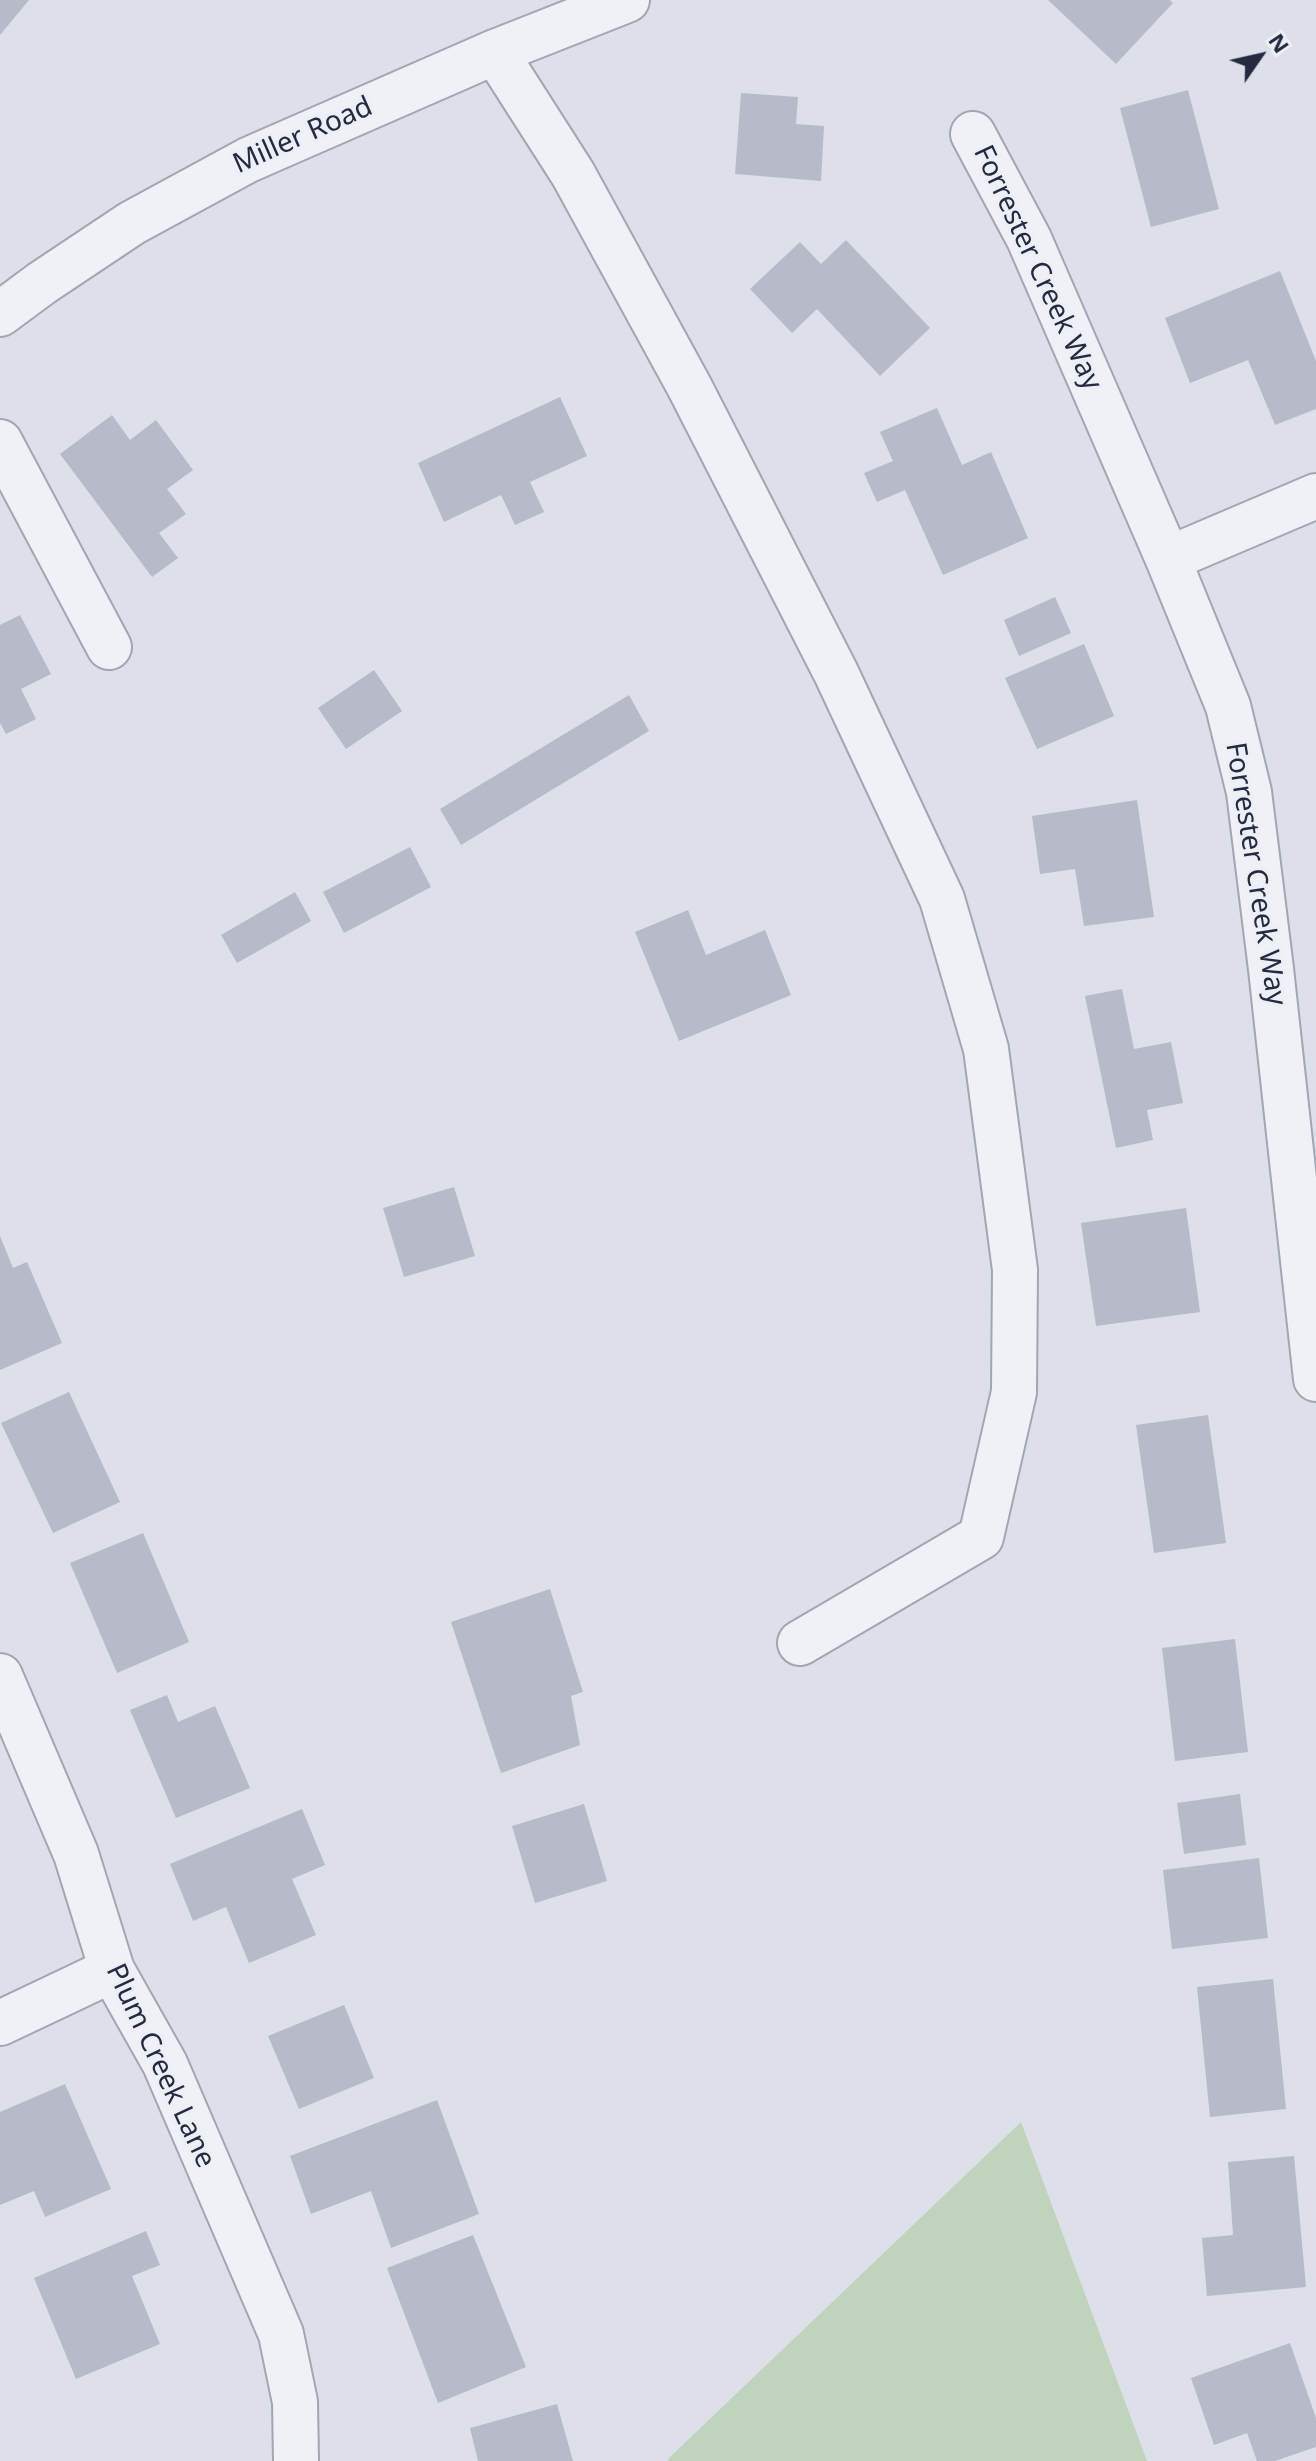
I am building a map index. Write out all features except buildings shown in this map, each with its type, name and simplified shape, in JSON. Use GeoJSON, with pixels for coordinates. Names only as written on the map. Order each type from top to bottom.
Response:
{"type":"FeatureCollection","features":[{"type":"Feature","properties":{"kind":"street","name":"Miller Road"},"geometry":{"type":"LineString","coordinates":[[0,314],[97,246],[199,185],[299,135],[627,0]]}},
{"type":"Feature","properties":{"kind":"street"},"geometry":{"type":"LineString","coordinates":[[495,52],[573,174],[682,373],[836,673],[942,899],[986,1049],[1015,1270],[1014,1392],[981,1537],[800,1643]]}},
{"type":"Feature","properties":{"kind":"street","name":"Forrester Creek Way"},"geometry":{"type":"LineString","coordinates":[[973,134],[1029,239],[1168,559],[1228,706],[1249,792],[1316,1379]]}},
{"type":"Feature","properties":{"kind":"street"},"geometry":{"type":"LineString","coordinates":[[0,442],[109,647]]}},
{"type":"Feature","properties":{"kind":"street"},"geometry":{"type":"LineString","coordinates":[[1168,559],[1316,496]]}},
{"type":"Feature","properties":{"kind":"street","name":"Plum Creek Lane"},"geometry":{"type":"LineString","coordinates":[[0,1676],[76,1854],[112,1970],[165,2064],[281,2334],[295,2402],[296,2461]]}},
{"type":"Feature","properties":{"kind":"street"},"geometry":{"type":"LineString","coordinates":[[0,2023],[112,1970]]}},
{"type":"Feature","properties":{"kind":"green space"},"geometry":{"type":"Polygon","coordinates":[[[1021,2122],[1147,2461],[668,2461],[669,2458],[1021,2122]]]}}]}
